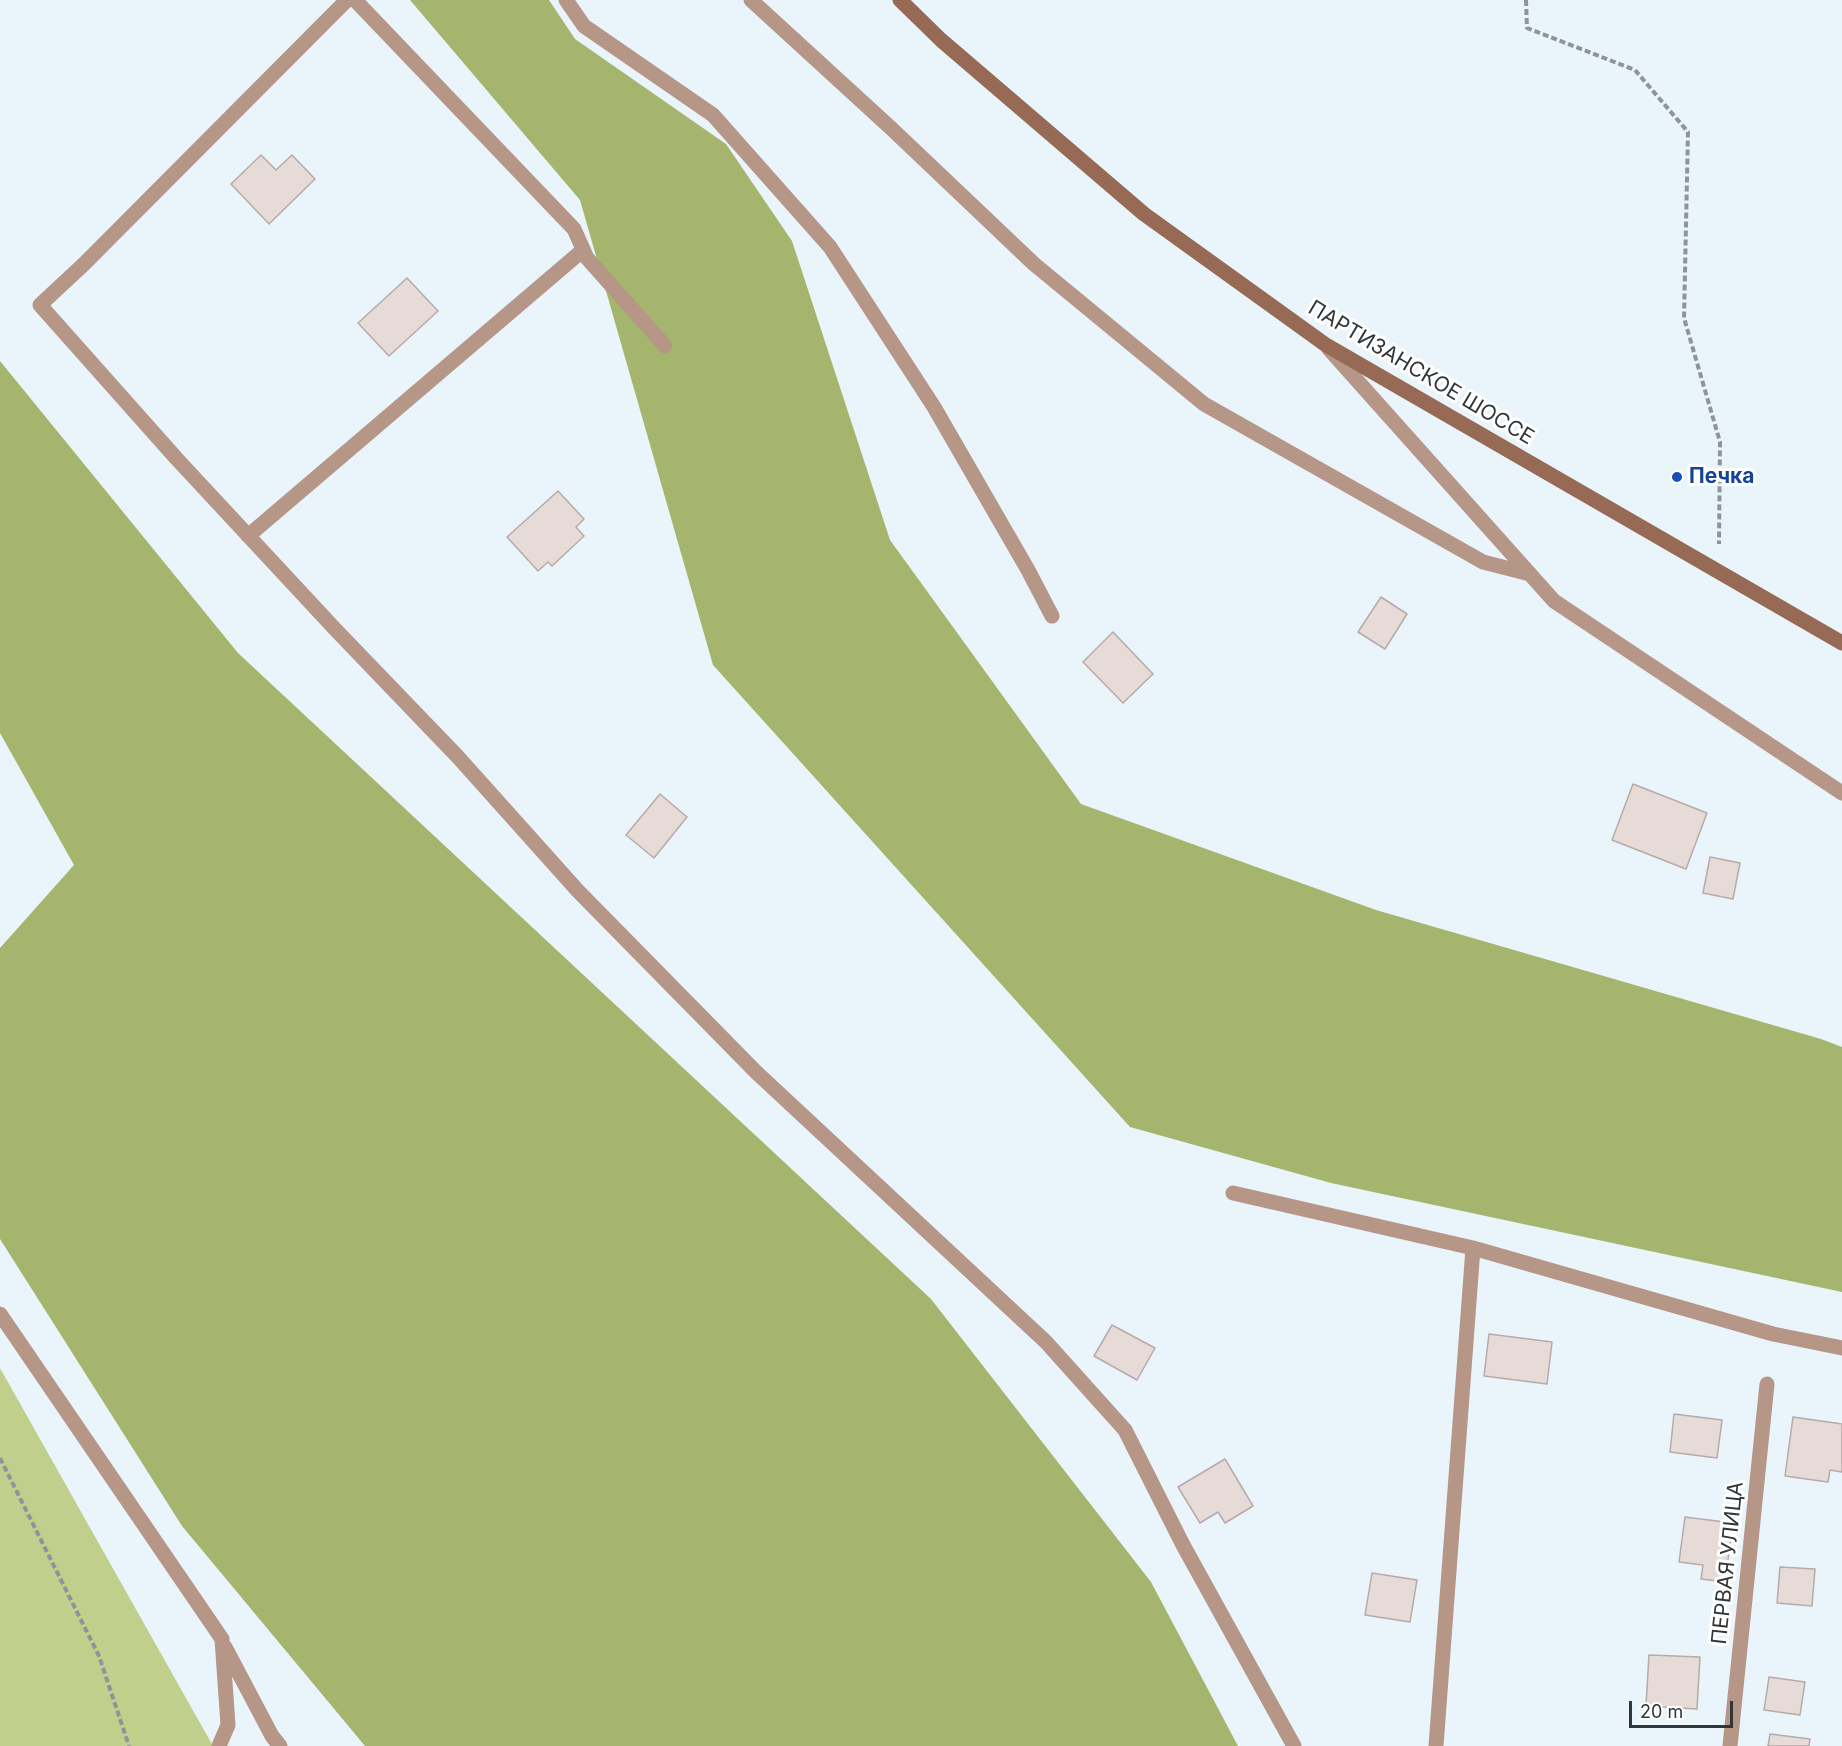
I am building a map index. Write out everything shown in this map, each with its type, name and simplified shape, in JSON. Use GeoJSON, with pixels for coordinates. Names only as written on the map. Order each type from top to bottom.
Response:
{"type":"FeatureCollection","features":[{"type":"Feature","properties":{"kind":"main road","name":"ПАРТИЗАНСКОЕ ШОССЕ"},"geometry":{"type":"LineString","coordinates":[[900,0],[941,40],[1144,214],[1326,345],[1842,643]]}},
{"type":"Feature","properties":{"kind":"street"},"geometry":{"type":"LineString","coordinates":[[347,0],[84,264],[40,305],[176,458],[458,757],[578,891],[756,1072],[1046,1342],[1125,1430],[1183,1545],[1294,1746]]}},
{"type":"Feature","properties":{"kind":"street"},"geometry":{"type":"LineString","coordinates":[[355,0],[574,229],[587,258],[665,346]]}},
{"type":"Feature","properties":{"kind":"street"},"geometry":{"type":"LineString","coordinates":[[566,0],[584,26],[713,115],[830,247],[934,407],[1052,616]]}},
{"type":"Feature","properties":{"kind":"street"},"geometry":{"type":"LineString","coordinates":[[751,0],[1034,264],[1204,404],[1483,562],[1530,574]]}},
{"type":"Feature","properties":{"kind":"street"},"geometry":{"type":"LineString","coordinates":[[248,536],[583,250]]}},
{"type":"Feature","properties":{"kind":"street"},"geometry":{"type":"LineString","coordinates":[[1326,345],[1554,601],[1842,793]]}},
{"type":"Feature","properties":{"kind":"street"},"geometry":{"type":"LineString","coordinates":[[1233,1193],[1473,1248],[1773,1334],[1842,1348]]}},
{"type":"Feature","properties":{"kind":"street"},"geometry":{"type":"LineString","coordinates":[[1436,1746],[1473,1248]]}},
{"type":"Feature","properties":{"kind":"street"},"geometry":{"type":"LineString","coordinates":[[0,1314],[222,1639],[272,1736],[280,1746]]}},
{"type":"Feature","properties":{"kind":"street","name":"ПЕРВАЯ УЛИЦА"},"geometry":{"type":"LineString","coordinates":[[1730,1746],[1767,1384]]}},
{"type":"Feature","properties":{"kind":"street"},"geometry":{"type":"LineString","coordinates":[[219,1746],[228,1725],[222,1639]]}},
{"type":"Feature","properties":{"kind":"path"},"geometry":{"type":"LineString","coordinates":[[1526,0],[1527,28],[1635,70],[1688,132],[1684,318],[1720,442],[1719,572]]}},
{"type":"Feature","properties":{"kind":"path"},"geometry":{"type":"LineString","coordinates":[[0,1458],[99,1656],[129,1746]]}},
{"type":"Feature","properties":{"kind":"green space"},"geometry":{"type":"Polygon","coordinates":[[[410,0],[549,0],[575,39],[726,144],[792,241],[890,540],[1081,804],[1376,910],[1842,1047],[1842,1292],[1331,1183],[1130,1127],[713,665],[580,200],[410,0]]]}},
{"type":"Feature","properties":{"kind":"green space"},"geometry":{"type":"Polygon","coordinates":[[[0,361],[238,653],[931,1299],[1151,1582],[1238,1746],[365,1746],[182,1526],[0,1239],[0,948],[74,865],[0,733],[0,361]]]}},
{"type":"Feature","properties":{"kind":"green space"},"geometry":{"type":"Polygon","coordinates":[[[0,1368],[213,1746],[0,1746],[0,1368]]]}},
{"type":"Feature","properties":{"kind":"building"},"geometry":{"type":"Polygon","coordinates":[[[261,155],[276,170],[292,155],[315,179],[269,224],[231,184],[261,155]]]}},
{"type":"Feature","properties":{"kind":"building"},"geometry":{"type":"Polygon","coordinates":[[[407,278],[438,311],[389,356],[358,323],[407,278]]]}},
{"type":"Feature","properties":{"kind":"building"},"geometry":{"type":"Polygon","coordinates":[[[558,491],[584,519],[576,527],[584,536],[552,566],[548,562],[538,571],[507,537],[558,491]]]}},
{"type":"Feature","properties":{"kind":"building"},"geometry":{"type":"Polygon","coordinates":[[[1381,597],[1407,614],[1385,649],[1358,632],[1381,597]]]}},
{"type":"Feature","properties":{"kind":"building"},"geometry":{"type":"Polygon","coordinates":[[[1113,632],[1153,674],[1123,703],[1083,662],[1113,632]]]}},
{"type":"Feature","properties":{"kind":"building"},"geometry":{"type":"Polygon","coordinates":[[[1633,784],[1707,813],[1686,869],[1612,840],[1633,784]]]}},
{"type":"Feature","properties":{"kind":"building"},"geometry":{"type":"Polygon","coordinates":[[[660,794],[687,817],[654,858],[626,835],[660,794]]]}},
{"type":"Feature","properties":{"kind":"building"},"geometry":{"type":"Polygon","coordinates":[[[1710,857],[1740,863],[1733,899],[1703,893],[1710,857]]]}},
{"type":"Feature","properties":{"kind":"building"},"geometry":{"type":"Polygon","coordinates":[[[1112,1325],[1155,1348],[1137,1380],[1094,1356],[1112,1325]]]}},
{"type":"Feature","properties":{"kind":"building"},"geometry":{"type":"Polygon","coordinates":[[[1489,1334],[1552,1342],[1547,1384],[1484,1376],[1489,1334]]]}},
{"type":"Feature","properties":{"kind":"building"},"geometry":{"type":"Polygon","coordinates":[[[1674,1414],[1722,1420],[1717,1458],[1670,1452],[1674,1414]]]}},
{"type":"Feature","properties":{"kind":"building"},"geometry":{"type":"Polygon","coordinates":[[[1793,1417],[1842,1424],[1842,1472],[1830,1470],[1828,1482],[1785,1476],[1793,1417]]]}},
{"type":"Feature","properties":{"kind":"building"},"geometry":{"type":"Polygon","coordinates":[[[1225,1459],[1253,1506],[1225,1523],[1218,1512],[1200,1523],[1178,1487],[1225,1459]]]}},
{"type":"Feature","properties":{"kind":"building"},"geometry":{"type":"Polygon","coordinates":[[[1685,1517],[1733,1523],[1725,1582],[1701,1579],[1703,1565],[1679,1562],[1685,1517]]]}},
{"type":"Feature","properties":{"kind":"building"},"geometry":{"type":"Polygon","coordinates":[[[1780,1567],[1815,1569],[1812,1606],[1777,1603],[1780,1567]]]}},
{"type":"Feature","properties":{"kind":"building"},"geometry":{"type":"Polygon","coordinates":[[[1372,1573],[1417,1580],[1410,1622],[1365,1615],[1372,1573]]]}},
{"type":"Feature","properties":{"kind":"building"},"geometry":{"type":"Polygon","coordinates":[[[1649,1655],[1700,1657],[1697,1709],[1646,1706],[1649,1655]]]}},
{"type":"Feature","properties":{"kind":"building"},"geometry":{"type":"Polygon","coordinates":[[[1769,1677],[1805,1682],[1800,1715],[1764,1710],[1769,1677]]]}},
{"type":"Feature","properties":{"kind":"building"},"geometry":{"type":"Polygon","coordinates":[[[1770,1734],[1810,1739],[1809,1746],[1768,1746],[1770,1734]]]}},
{"type":"Feature","properties":{"kind":"place","name":"Печка"},"geometry":{"type":"Point","coordinates":[1677,477]}}]}
